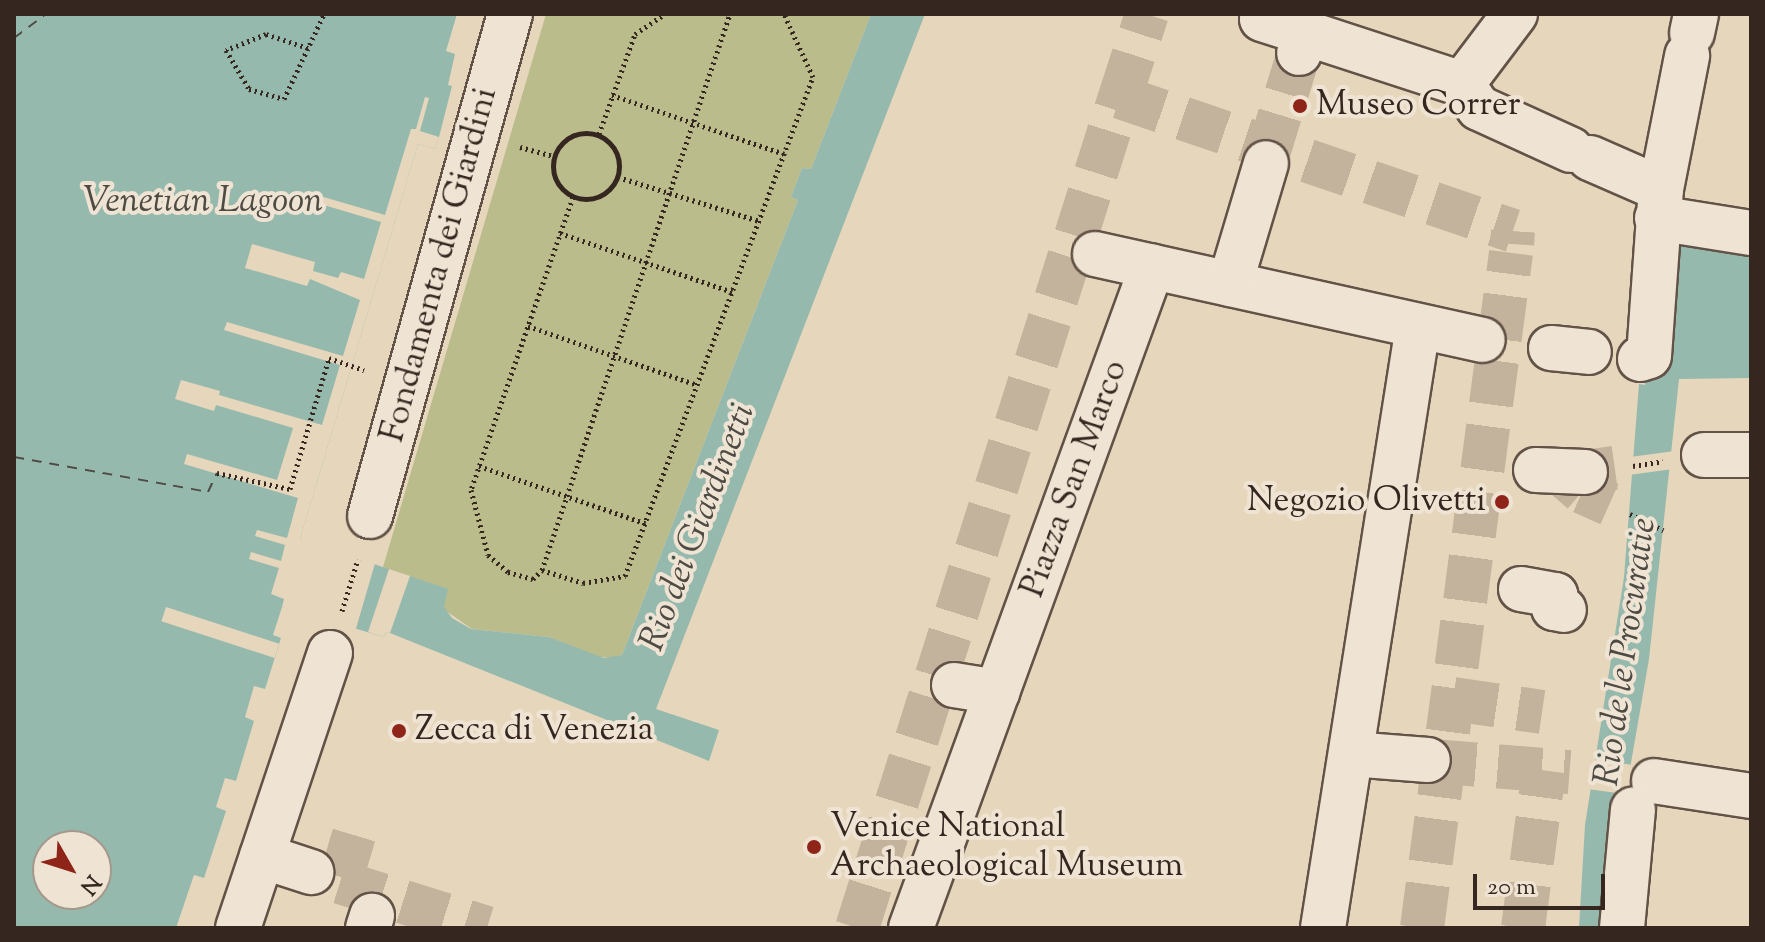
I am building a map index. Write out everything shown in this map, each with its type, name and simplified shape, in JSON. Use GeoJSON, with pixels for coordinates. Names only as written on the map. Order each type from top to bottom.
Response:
{"type":"FeatureCollection","features":[{"type":"Feature","properties":{"kind":"street","name":"Fondamenta dei Giardini"},"geometry":{"type":"LineString","coordinates":[[370,516],[510,14]]}},
{"type":"Feature","properties":{"kind":"street"},"geometry":{"type":"LineString","coordinates":[[1474,83],[1515,14]]}},
{"type":"Feature","properties":{"kind":"street"},"geometry":{"type":"LineString","coordinates":[[1258,16],[1303,43],[1474,83],[1659,204],[1751,233]]}},
{"type":"Feature","properties":{"kind":"street"},"geometry":{"type":"LineString","coordinates":[[1640,359],[1649,356],[1659,204],[1691,34]]}},
{"type":"Feature","properties":{"kind":"street"},"geometry":{"type":"LineString","coordinates":[[1230,284],[1266,163]]}},
{"type":"Feature","properties":{"kind":"street"},"geometry":{"type":"LineString","coordinates":[[1095,254],[1483,340]]}},
{"type":"Feature","properties":{"kind":"street","name":"Piazza San Marco"},"geometry":{"type":"LineString","coordinates":[[911,928],[1152,267]]}},
{"type":"Feature","properties":{"kind":"street"},"geometry":{"type":"LineString","coordinates":[[1323,928],[1418,326]]}},
{"type":"Feature","properties":{"kind":"street"},"geometry":{"type":"LineString","coordinates":[[1683,458],[1751,455]]}},
{"type":"Feature","properties":{"kind":"street"},"geometry":{"type":"LineString","coordinates":[[1536,470],[1585,472]]}},
{"type":"Feature","properties":{"kind":"street"},"geometry":{"type":"LineString","coordinates":[[1521,589],[1555,595],[1554,608],[1564,610]]}},
{"type":"Feature","properties":{"kind":"street"},"geometry":{"type":"LineString","coordinates":[[238,928],[330,653]]}},
{"type":"Feature","properties":{"kind":"street"},"geometry":{"type":"LineString","coordinates":[[954,685],[997,692]]}},
{"type":"Feature","properties":{"kind":"street"},"geometry":{"type":"LineString","coordinates":[[1351,754],[1428,760]]}},
{"type":"Feature","properties":{"kind":"street"},"geometry":{"type":"LineString","coordinates":[[1622,928],[1643,796],[1751,796]]}},
{"type":"Feature","properties":{"kind":"street"},"geometry":{"type":"LineString","coordinates":[[262,856],[311,872]]}},
{"type":"Feature","properties":{"kind":"path"},"geometry":{"type":"LineString","coordinates":[[308,48],[266,34],[226,50],[249,89],[284,99],[308,48],[324,14]]}},
{"type":"Feature","properties":{"kind":"path"},"geometry":{"type":"LineString","coordinates":[[599,134],[635,34],[665,14]]}},
{"type":"Feature","properties":{"kind":"path"},"geometry":{"type":"LineString","coordinates":[[573,197],[471,490],[488,555],[508,572],[533,579],[542,570],[568,496],[730,14]]}},
{"type":"Feature","properties":{"kind":"path"},"geometry":{"type":"LineString","coordinates":[[542,570],[583,583],[625,576],[813,77],[784,14]]}},
{"type":"Feature","properties":{"kind":"path"},"geometry":{"type":"LineString","coordinates":[[612,95],[784,154]]}},
{"type":"Feature","properties":{"kind":"path"},"geometry":{"type":"LineString","coordinates":[[577,133],[599,134],[615,147],[620,167],[618,177],[600,196],[573,197],[558,185],[554,156],[567,138],[577,133]]}},
{"type":"Feature","properties":{"kind":"path"},"geometry":{"type":"LineString","coordinates":[[618,177],[671,191],[759,221]]}},
{"type":"Feature","properties":{"kind":"path"},"geometry":{"type":"LineString","coordinates":[[560,233],[732,292]]}},
{"type":"Feature","properties":{"kind":"path"},"geometry":{"type":"LineString","coordinates":[[528,326],[697,385]]}},
{"type":"Feature","properties":{"kind":"path"},"geometry":{"type":"LineString","coordinates":[[217,473],[290,489],[329,358],[407,384]]}},
{"type":"Feature","properties":{"kind":"path"},"geometry":{"type":"LineString","coordinates":[[1633,466],[1683,458]]}},
{"type":"Feature","properties":{"kind":"path"},"geometry":{"type":"LineString","coordinates":[[479,466],[645,523]]}},
{"type":"Feature","properties":{"kind":"path"},"geometry":{"type":"LineString","coordinates":[[1630,514],[1663,530]]}},
{"type":"Feature","properties":{"kind":"path"},"geometry":{"type":"LineString","coordinates":[[330,653],[370,516]]}},
{"type":"Feature","properties":{"kind":"green space"},"geometry":{"type":"Polygon","coordinates":[[[546,14],[871,14],[811,169],[802,168],[791,197],[798,200],[622,655],[612,658],[598,657],[549,637],[472,629],[383,567],[546,14]]]}},
{"type":"Feature","properties":{"kind":"water","name":"Venetian Lagoon"},"geometry":{"type":"Polygon","coordinates":[[[14,14],[457,14],[446,51],[455,54],[448,85],[452,86],[439,137],[435,149],[418,144],[300,539],[448,589],[444,607],[452,618],[471,629],[549,637],[604,658],[622,655],[798,200],[791,197],[802,168],[811,169],[871,14],[925,14],[656,709],[719,730],[709,761],[390,633],[386,632],[384,637],[282,607],[273,635],[281,638],[265,689],[254,686],[245,717],[254,721],[236,781],[225,778],[216,807],[226,811],[204,878],[194,875],[176,928],[14,928],[14,14]]]}},
{"type":"Feature","properties":{"kind":"water","name":"Rio de le Procuratie"},"geometry":{"type":"Polygon","coordinates":[[[1666,234],[1751,246],[1751,378],[1679,379],[1649,659],[1626,792],[1611,928],[1579,928],[1585,825],[1624,577],[1639,384],[1645,385],[1666,234]]]}},
{"type":"Feature","properties":{"kind":"pier"},"geometry":{"type":"Polygon","coordinates":[[[425,97],[429,98],[420,131],[439,137],[435,149],[418,144],[300,539],[376,560],[355,632],[282,607],[284,599],[271,594],[279,568],[249,559],[251,552],[281,561],[285,545],[255,536],[257,530],[287,538],[298,498],[184,464],[187,454],[277,480],[293,428],[216,405],[214,411],[175,399],[181,380],[220,391],[219,395],[322,425],[340,365],[224,330],[227,322],[343,356],[360,300],[310,279],[307,286],[245,268],[252,244],[315,262],[313,271],[338,278],[341,272],[364,279],[381,222],[317,203],[320,196],[385,215],[411,129],[416,129],[425,97]]]}},
{"type":"Feature","properties":{"kind":"pier"},"geometry":{"type":"Polygon","coordinates":[[[1675,451],[1673,469],[1629,475],[1630,457],[1675,451]]]}},
{"type":"Feature","properties":{"kind":"pier"},"geometry":{"type":"Polygon","coordinates":[[[389,569],[410,576],[390,633],[386,632],[384,637],[368,632],[389,569]]]}},
{"type":"Feature","properties":{"kind":"pier"},"geometry":{"type":"Polygon","coordinates":[[[166,607],[279,644],[275,658],[161,621],[166,607]]]}},
{"type":"Feature","properties":{"kind":"pier"},"geometry":{"type":"Polygon","coordinates":[[[1590,759],[1634,765],[1629,795],[1586,789],[1590,759]]]}},
{"type":"Feature","properties":{"kind":"ferry route"},"geometry":{"type":"LineString","coordinates":[[14,38],[46,14]]}},
{"type":"Feature","properties":{"kind":"ferry route"},"geometry":{"type":"LineString","coordinates":[[14,457],[208,492],[217,473]]}},
{"type":"Feature","properties":{"kind":"tunnel"},"geometry":{"type":"LineString","coordinates":[[1120,97],[1147,14]]}},
{"type":"Feature","properties":{"kind":"tunnel"},"geometry":{"type":"LineString","coordinates":[[1267,157],[1299,53]]}},
{"type":"Feature","properties":{"kind":"tunnel"},"geometry":{"type":"LineString","coordinates":[[857,928],[1120,97],[1513,231],[1512,244]]}},
{"type":"Feature","properties":{"kind":"tunnel"},"geometry":{"type":"LineString","coordinates":[[1422,928],[1511,253]]}},
{"type":"Feature","properties":{"kind":"tunnel"},"geometry":{"type":"LineString","coordinates":[[1585,472],[1615,468]]}},
{"type":"Feature","properties":{"kind":"tunnel"},"geometry":{"type":"LineString","coordinates":[[1558,471],[1582,492],[1609,504]]}},
{"type":"Feature","properties":{"kind":"tunnel"},"geometry":{"type":"LineString","coordinates":[[1453,699],[1542,712]]}},
{"type":"Feature","properties":{"kind":"tunnel"},"geometry":{"type":"LineString","coordinates":[[1432,761],[1570,772]]}},
{"type":"Feature","properties":{"kind":"tunnel"},"geometry":{"type":"LineString","coordinates":[[1523,928],[1544,770]]}},
{"type":"Feature","properties":{"kind":"tunnel"},"geometry":{"type":"LineString","coordinates":[[354,835],[340,882],[487,928]]}},
{"type":"Feature","properties":{"kind":"place","name":"Museo Correr"},"geometry":{"type":"Point","coordinates":[1300,106]}},
{"type":"Feature","properties":{"kind":"place","name":"Negozio Olivetti"},"geometry":{"type":"Point","coordinates":[1502,502]}},
{"type":"Feature","properties":{"kind":"place","name":"Zecca di Venezia"},"geometry":{"type":"Point","coordinates":[399,731]}},
{"type":"Feature","properties":{"kind":"place","name":"Venice National Archaeological Museum"},"geometry":{"type":"Point","coordinates":[814,847]}},
{"type":"Feature","properties":{"kind":"water label","name":"Rio dei Giardinetti"},"geometry":{"type":"Point","coordinates":[699,528]}}]}
